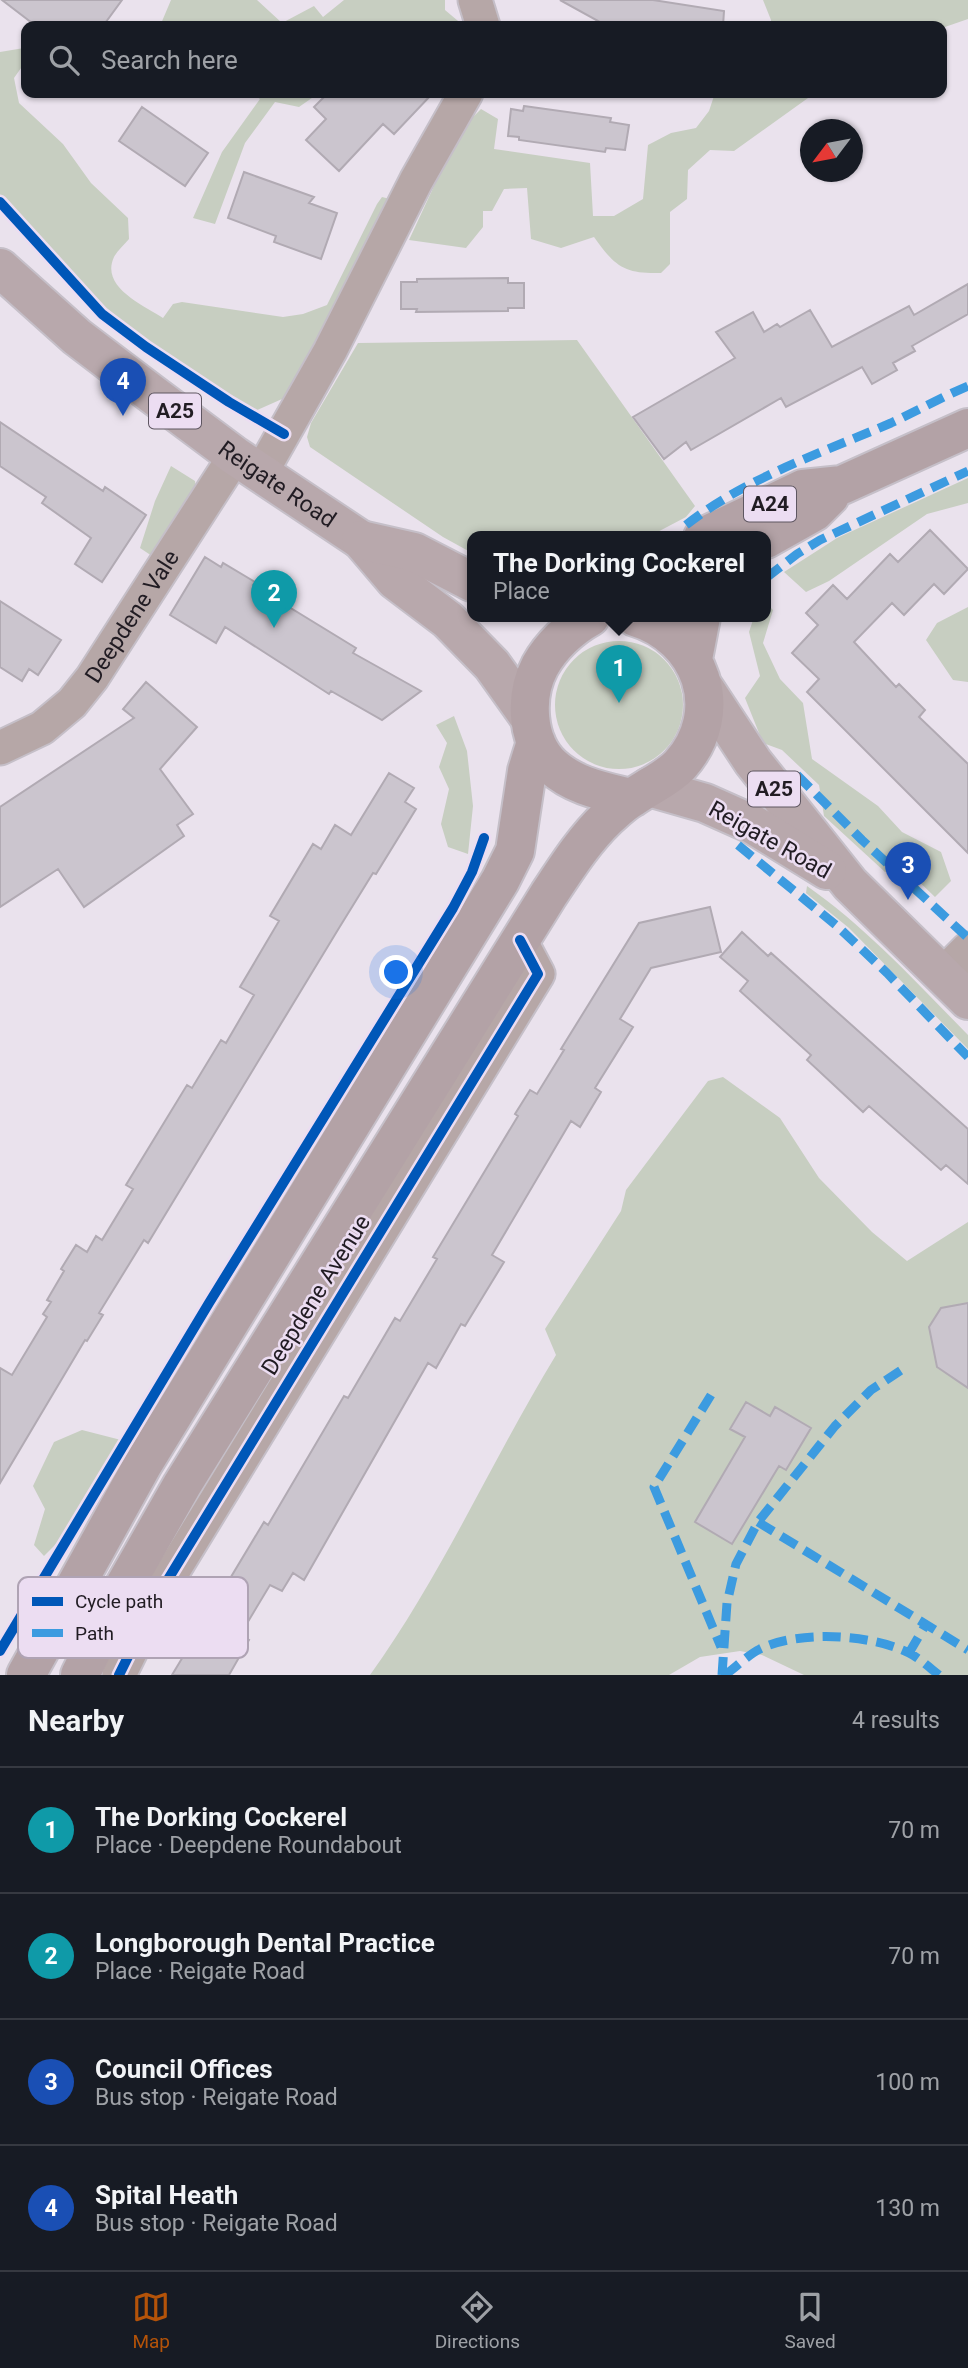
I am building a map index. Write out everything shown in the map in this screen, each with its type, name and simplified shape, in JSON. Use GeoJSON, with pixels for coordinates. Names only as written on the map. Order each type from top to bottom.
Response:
{"type":"FeatureCollection","features":[{"type":"Feature","properties":{"kind":"highway","name":"A24"},"geometry":{"type":"LineString","coordinates":[[771,536],[814,512],[842,485],[968,428]]}},
{"type":"Feature","properties":{"kind":"highway","name":"A24"},"geometry":{"type":"LineString","coordinates":[[715,531],[803,488],[842,485]]}},
{"type":"Feature","properties":{"kind":"highway"},"geometry":{"type":"LineString","coordinates":[[80,1577],[143,1464],[500,881],[515,851],[532,730],[533,688],[540,667],[557,643],[578,622]]}},
{"type":"Feature","properties":{"kind":"highway"},"geometry":{"type":"LineString","coordinates":[[645,622],[667,633],[699,674]]}},
{"type":"Feature","properties":{"kind":"highway","name":"Deepdene Avenue"},"geometry":{"type":"LineString","coordinates":[[130,1577],[182,1485],[520,940],[582,845],[640,793],[679,766],[694,746],[704,722],[699,674],[701,622]]}},
{"type":"Feature","properties":{"kind":"highway"},"geometry":{"type":"LineString","coordinates":[[532,730],[550,765],[573,782],[640,793]]}},
{"type":"Feature","properties":{"kind":"highway"},"geometry":{"type":"LineString","coordinates":[[26,1675],[35,1658]]}},
{"type":"Feature","properties":{"kind":"highway","name":"Deepdene Avenue"},"geometry":{"type":"LineString","coordinates":[[80,1675],[88,1658]]}},
{"type":"Feature","properties":{"kind":"main road","name":"Reigate Road"},"geometry":{"type":"LineString","coordinates":[[0,268],[78,337],[248,464],[361,540],[395,580],[449,620],[492,665],[532,730]]}},
{"type":"Feature","properties":{"kind":"main road","name":"Reigate Road"},"geometry":{"type":"LineString","coordinates":[[361,540],[414,552],[467,579]]}},
{"type":"Feature","properties":{"kind":"main road","name":"Reigate Road"},"geometry":{"type":"LineString","coordinates":[[699,674],[753,762],[850,884]]}},
{"type":"Feature","properties":{"kind":"main road","name":"Reigate Road"},"geometry":{"type":"LineString","coordinates":[[640,793],[705,803],[752,824],[850,884],[960,974]]}},
{"type":"Feature","properties":{"kind":"street"},"geometry":{"type":"LineString","coordinates":[[475,0],[482,21]]}},
{"type":"Feature","properties":{"kind":"street","name":"Deepdene Vale"},"geometry":{"type":"LineString","coordinates":[[0,748],[41,728],[72,703],[330,352],[416,181],[463,98]]}},
{"type":"Feature","properties":{"kind":"street","name":"Deepdene Avenue"},"geometry":{"type":"LineString","coordinates":[[170,1577],[538,974],[520,940]]}},
{"type":"Feature","properties":{"kind":"street","name":"Deepdene Avenue"},"geometry":{"type":"LineString","coordinates":[[119,1675],[128,1658]]}},
{"type":"Feature","properties":{"kind":"shaded area"},"geometry":{"type":"Polygon","coordinates":[[[171,0],[257,0],[280,21],[162,21],[171,0]]]}},
{"type":"Feature","properties":{"kind":"shaded area"},"geometry":{"type":"Polygon","coordinates":[[[344,0],[445,0],[445,10],[458,21],[286,21],[314,6],[323,17],[344,0]]]}},
{"type":"Feature","properties":{"kind":"shaded area"},"geometry":{"type":"Polygon","coordinates":[[[763,0],[968,0],[968,19],[947,26],[947,21],[771,20],[763,0]]]}},
{"type":"Feature","properties":{"kind":"shaded area"},"geometry":{"type":"Polygon","coordinates":[[[21,48],[21,68],[14,78],[19,103],[63,144],[91,183],[128,218],[129,239],[114,257],[111,268],[113,277],[126,294],[163,318],[173,304],[182,302],[283,317],[303,314],[327,305],[377,204],[382,197],[390,199],[291,395],[255,411],[153,347],[92,296],[3,196],[0,197],[0,52],[21,48]]]}},
{"type":"Feature","properties":{"kind":"shaded area"},"geometry":{"type":"Polygon","coordinates":[[[312,98],[299,107],[275,102],[245,143],[215,224],[193,218],[222,152],[260,99],[312,98]]]}},
{"type":"Feature","properties":{"kind":"shaded area"},"geometry":{"type":"Polygon","coordinates":[[[713,98],[808,98],[734,151],[710,150],[688,170],[687,199],[670,212],[670,264],[661,273],[638,272],[622,267],[594,237],[561,248],[531,239],[527,188],[504,189],[492,211],[483,211],[483,227],[466,248],[409,240],[460,130],[481,109],[498,119],[494,149],[590,163],[593,216],[614,216],[643,199],[648,145],[671,133],[696,128],[709,111],[713,98]]]}},
{"type":"Feature","properties":{"kind":"shaded area"},"geometry":{"type":"Polygon","coordinates":[[[577,340],[695,506],[686,517],[659,531],[467,531],[467,550],[443,537],[310,447],[307,437],[311,423],[358,343],[577,340]]]}},
{"type":"Feature","properties":{"kind":"shaded area"},"geometry":{"type":"Polygon","coordinates":[[[171,466],[195,481],[196,489],[152,556],[140,548],[155,501],[171,466]]]}},
{"type":"Feature","properties":{"kind":"shaded area"},"geometry":{"type":"Polygon","coordinates":[[[968,478],[968,503],[927,514],[829,581],[806,592],[784,572],[837,538],[968,478]]]}},
{"type":"Feature","properties":{"kind":"shaded area"},"geometry":{"type":"Polygon","coordinates":[[[968,607],[968,682],[953,680],[926,640],[937,623],[968,607]]]}},
{"type":"Feature","properties":{"kind":"shaded area"},"geometry":{"type":"Polygon","coordinates":[[[752,622],[769,622],[763,643],[780,679],[803,703],[812,759],[878,806],[902,832],[941,852],[951,881],[935,897],[910,873],[885,872],[824,816],[819,785],[782,750],[763,743],[745,698],[760,676],[749,632],[752,622]]]}},
{"type":"Feature","properties":{"kind":"shaded area"},"geometry":{"type":"Polygon","coordinates":[[[619,641],[643,646],[664,660],[678,681],[683,705],[678,729],[664,750],[643,764],[619,769],[595,764],[574,750],[560,729],[555,705],[560,681],[574,660],[595,646],[619,641]]]}},
{"type":"Feature","properties":{"kind":"shaded area"},"geometry":{"type":"Polygon","coordinates":[[[454,716],[467,751],[473,806],[468,854],[448,847],[441,824],[449,789],[439,767],[447,743],[436,725],[454,716]]]}},
{"type":"Feature","properties":{"kind":"shaded area"},"geometry":{"type":"Polygon","coordinates":[[[807,886],[871,938],[910,976],[968,1035],[968,1049],[849,928],[806,893],[807,886]]]}},
{"type":"Feature","properties":{"kind":"shaded area"},"geometry":{"type":"Polygon","coordinates":[[[723,1077],[780,1118],[819,1178],[872,1232],[907,1261],[968,1222],[968,1303],[941,1308],[937,1367],[958,1381],[968,1378],[968,1675],[804,1675],[762,1655],[740,1651],[700,1657],[669,1675],[370,1675],[444,1557],[556,1355],[545,1329],[621,1211],[626,1190],[708,1081],[723,1077]]]}},
{"type":"Feature","properties":{"kind":"shaded area"},"geometry":{"type":"Polygon","coordinates":[[[82,1430],[121,1440],[115,1456],[67,1533],[44,1556],[34,1545],[45,1509],[33,1486],[54,1442],[82,1430]]]}},
{"type":"Feature","properties":{"kind":"building"},"geometry":{"type":"Polygon","coordinates":[[[2,0],[122,0],[107,21],[29,21],[2,0]]]}},
{"type":"Feature","properties":{"kind":"building"},"geometry":{"type":"Polygon","coordinates":[[[560,0],[653,0],[724,11],[723,21],[598,21],[560,0]]]}},
{"type":"Feature","properties":{"kind":"building"},"geometry":{"type":"Polygon","coordinates":[[[323,98],[428,98],[394,134],[383,124],[339,171],[306,140],[326,119],[314,107],[323,98]]]}},
{"type":"Feature","properties":{"kind":"building"},"geometry":{"type":"Polygon","coordinates":[[[524,106],[611,118],[610,122],[629,125],[625,150],[606,148],[605,152],[519,140],[519,137],[508,136],[511,109],[523,111],[524,106]]]}},
{"type":"Feature","properties":{"kind":"building"},"geometry":{"type":"Polygon","coordinates":[[[142,107],[208,153],[185,186],[119,141],[142,107]]]}},
{"type":"Feature","properties":{"kind":"building"},"geometry":{"type":"Polygon","coordinates":[[[244,172],[314,197],[309,203],[337,213],[321,259],[274,242],[276,236],[228,218],[244,172]]]}},
{"type":"Feature","properties":{"kind":"building"},"geometry":{"type":"Polygon","coordinates":[[[508,278],[508,283],[524,283],[524,308],[508,308],[508,311],[416,312],[417,309],[401,309],[401,282],[417,282],[417,279],[508,278]]]}},
{"type":"Feature","properties":{"kind":"building"},"geometry":{"type":"Polygon","coordinates":[[[968,284],[968,314],[912,346],[915,351],[893,363],[897,370],[872,384],[862,367],[786,407],[781,398],[691,450],[686,442],[664,459],[633,417],[735,358],[716,332],[753,312],[764,332],[777,324],[780,327],[810,310],[832,347],[909,306],[914,315],[968,284]]]}},
{"type":"Feature","properties":{"kind":"building"},"geometry":{"type":"Polygon","coordinates":[[[0,422],[103,491],[105,487],[146,515],[102,582],[75,564],[91,538],[42,503],[46,497],[0,466],[0,422]]]}},
{"type":"Feature","properties":{"kind":"building"},"geometry":{"type":"Polygon","coordinates":[[[930,530],[968,569],[944,594],[934,584],[904,615],[892,603],[854,642],[896,687],[899,684],[925,710],[919,717],[968,764],[968,853],[807,692],[819,679],[792,653],[818,625],[806,613],[833,585],[847,599],[890,554],[898,562],[930,530]]]}},
{"type":"Feature","properties":{"kind":"building"},"geometry":{"type":"Polygon","coordinates":[[[205,557],[221,567],[223,563],[255,582],[253,585],[356,648],[353,653],[421,691],[382,720],[331,691],[329,694],[225,627],[216,643],[170,615],[205,557]]]}},
{"type":"Feature","properties":{"kind":"building"},"geometry":{"type":"Polygon","coordinates":[[[0,601],[61,640],[38,675],[29,669],[22,681],[0,667],[0,601]]]}},
{"type":"Feature","properties":{"kind":"building"},"geometry":{"type":"Polygon","coordinates":[[[146,682],[197,727],[160,769],[193,814],[177,825],[184,836],[84,907],[58,869],[0,907],[0,807],[134,718],[123,709],[146,682]]]}},
{"type":"Feature","properties":{"kind":"building"},"geometry":{"type":"Polygon","coordinates":[[[389,773],[414,788],[405,802],[416,809],[339,928],[148,1243],[144,1240],[99,1313],[103,1315],[87,1341],[85,1340],[0,1483],[0,1368],[12,1375],[47,1317],[43,1314],[51,1302],[47,1300],[76,1245],[87,1252],[96,1236],[102,1240],[133,1189],[126,1185],[187,1085],[192,1088],[221,1040],[226,1043],[254,995],[240,987],[279,921],[270,916],[313,844],[321,849],[335,825],[351,835],[389,773]]]}},
{"type":"Feature","properties":{"kind":"building"},"geometry":{"type":"Polygon","coordinates":[[[710,907],[721,952],[651,968],[620,1019],[633,1027],[595,1088],[601,1092],[580,1127],[571,1121],[492,1255],[504,1262],[465,1326],[461,1324],[436,1368],[428,1363],[304,1580],[293,1573],[282,1591],[270,1585],[248,1622],[248,1577],[231,1577],[264,1522],[268,1525],[344,1396],[348,1398],[395,1318],[400,1321],[437,1259],[433,1257],[518,1116],[515,1114],[530,1090],[537,1094],[564,1050],[561,1049],[639,923],[710,907]]]}},
{"type":"Feature","properties":{"kind":"building"},"geometry":{"type":"Polygon","coordinates":[[[742,932],[768,956],[771,953],[968,1129],[968,1184],[946,1165],[941,1170],[869,1106],[863,1112],[807,1060],[811,1055],[740,991],[748,981],[720,957],[742,932]]]}},
{"type":"Feature","properties":{"kind":"building"},"geometry":{"type":"Polygon","coordinates":[[[968,1303],[968,1388],[937,1367],[929,1327],[941,1308],[968,1303]]]}},
{"type":"Feature","properties":{"kind":"building"},"geometry":{"type":"Polygon","coordinates":[[[746,1402],[770,1416],[775,1407],[811,1428],[786,1470],[779,1466],[732,1544],[695,1522],[745,1437],[730,1429],[746,1402]]]}},
{"type":"Feature","properties":{"kind":"building"},"geometry":{"type":"Polygon","coordinates":[[[182,1658],[239,1658],[229,1675],[172,1675],[182,1658]]]}},
{"type":"Feature","properties":{"kind":"marked path"},"geometry":{"type":"LineString","coordinates":[[686,525],[709,508],[759,480],[891,423],[968,386]]}},
{"type":"Feature","properties":{"kind":"marked path"},"geometry":{"type":"LineString","coordinates":[[771,574],[820,540],[968,471]]}},
{"type":"Feature","properties":{"kind":"marked path"},"geometry":{"type":"LineString","coordinates":[[797,775],[862,840],[968,938]]}},
{"type":"Feature","properties":{"kind":"marked path"},"geometry":{"type":"LineString","coordinates":[[738,845],[837,926],[887,973],[968,1057]]}},
{"type":"Feature","properties":{"kind":"marked path"},"geometry":{"type":"LineString","coordinates":[[722,1675],[727,1603],[736,1564],[758,1522],[835,1426],[871,1390],[903,1369]]}},
{"type":"Feature","properties":{"kind":"marked path"},"geometry":{"type":"LineString","coordinates":[[711,1395],[654,1487],[721,1647]]}},
{"type":"Feature","properties":{"kind":"marked path"},"geometry":{"type":"LineString","coordinates":[[758,1522],[968,1650]]}},
{"type":"Feature","properties":{"kind":"marked path"},"geometry":{"type":"LineString","coordinates":[[909,1653],[926,1624]]}},
{"type":"Feature","properties":{"kind":"marked path"},"geometry":{"type":"LineString","coordinates":[[725,1675],[760,1649],[776,1643],[814,1637],[855,1638],[893,1647],[913,1655],[939,1675]]}},
{"type":"Feature","properties":{"kind":"cycle path"},"geometry":{"type":"LineString","coordinates":[[0,202],[102,314],[229,402],[284,434]]}},
{"type":"Feature","properties":{"kind":"cycle path"},"geometry":{"type":"LineString","coordinates":[[44,1577],[209,1303],[453,908],[472,872],[484,838]]}},
{"type":"Feature","properties":{"kind":"cycle path"},"geometry":{"type":"LineString","coordinates":[[169,1577],[538,974],[520,940]]}},
{"type":"Feature","properties":{"kind":"cycle path"},"geometry":{"type":"LineString","coordinates":[[0,1651],[18,1621]]}},
{"type":"Feature","properties":{"kind":"cycle path"},"geometry":{"type":"LineString","coordinates":[[119,1675],[127,1658]]}},
{"type":"Feature","properties":{"kind":"place","name":"Spital Heath"},"geometry":{"type":"Point","coordinates":[123,416]}},
{"type":"Feature","properties":{"kind":"place","name":"Longborough Dental Practice"},"geometry":{"type":"Point","coordinates":[274,628]}},
{"type":"Feature","properties":{"kind":"place","name":"The Dorking Cockerel"},"geometry":{"type":"Point","coordinates":[619,703]}},
{"type":"Feature","properties":{"kind":"place","name":"Council Offices"},"geometry":{"type":"Point","coordinates":[908,900]}}]}
